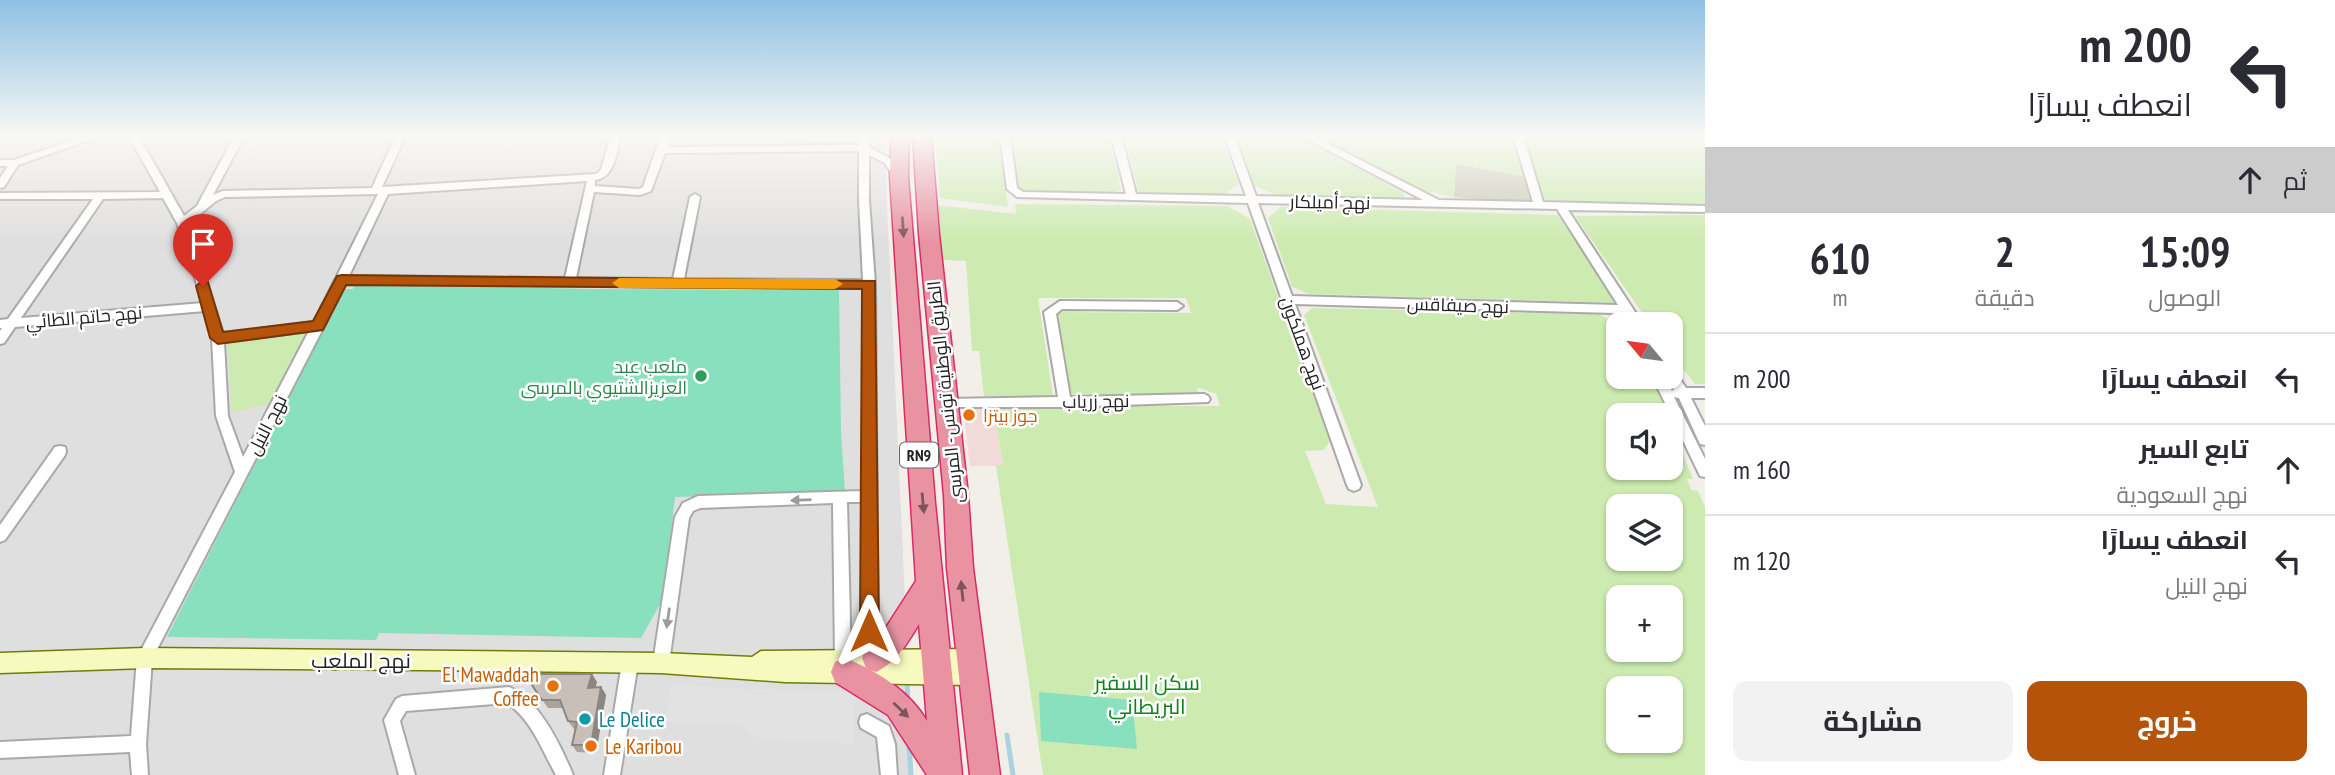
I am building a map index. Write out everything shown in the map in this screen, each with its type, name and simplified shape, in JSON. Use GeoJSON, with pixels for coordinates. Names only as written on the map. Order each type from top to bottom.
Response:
{"type":"FeatureCollection","features":[{"type":"Feature","properties":{"kind":"highway","name":"الطريق الوطنية تونس - المرسى"},"geometry":{"type":"LineString","coordinates":[[899,171],[946,775]]}},
{"type":"Feature","properties":{"kind":"highway","name":"الطريق الوطنية تونس - المرسى"},"geometry":{"type":"LineString","coordinates":[[925,171],[970,666],[985,775]]}},
{"type":"Feature","properties":{"kind":"highway"},"geometry":{"type":"LineString","coordinates":[[930,582],[897,635],[858,662],[908,715],[946,775]]}},
{"type":"Feature","properties":{"kind":"street"},"geometry":{"type":"LineString","coordinates":[[0,186],[10,171]]}},
{"type":"Feature","properties":{"kind":"street"},"geometry":{"type":"LineString","coordinates":[[153,171],[182,223],[210,307],[218,338],[222,416],[243,473]]}},
{"type":"Feature","properties":{"kind":"street"},"geometry":{"type":"LineString","coordinates":[[201,206],[220,171]]}},
{"type":"Feature","properties":{"kind":"street","name":"نهج النيل"},"geometry":{"type":"LineString","coordinates":[[145,658],[342,280],[387,171]]}},
{"type":"Feature","properties":{"kind":"street"},"geometry":{"type":"LineString","coordinates":[[569,283],[599,171]]}},
{"type":"Feature","properties":{"kind":"street"},"geometry":{"type":"LineString","coordinates":[[182,223],[201,206],[223,194],[595,181],[644,191],[649,187],[654,171]]}},
{"type":"Feature","properties":{"kind":"street"},"geometry":{"type":"LineString","coordinates":[[858,662],[869,496],[869,284],[865,171]]}},
{"type":"Feature","properties":{"kind":"street"},"geometry":{"type":"LineString","coordinates":[[895,171],[899,177]]}},
{"type":"Feature","properties":{"kind":"street","name":"نهج أميلكار"},"geometry":{"type":"LineString","coordinates":[[1010,171],[1014,193],[1705,209]]}},
{"type":"Feature","properties":{"kind":"street"},"geometry":{"type":"LineString","coordinates":[[1125,171],[1132,197]]}},
{"type":"Feature","properties":{"kind":"street","name":"نهج هملكون"},"geometry":{"type":"LineString","coordinates":[[1241,171],[1354,485]]}},
{"type":"Feature","properties":{"kind":"street"},"geometry":{"type":"LineString","coordinates":[[1375,171],[1440,204]]}},
{"type":"Feature","properties":{"kind":"street"},"geometry":{"type":"LineString","coordinates":[[1529,171],[1539,206]]}},
{"type":"Feature","properties":{"kind":"street"},"geometry":{"type":"LineString","coordinates":[[0,195],[166,195]]}},
{"type":"Feature","properties":{"kind":"street"},"geometry":{"type":"LineString","coordinates":[[0,340],[5,323],[100,196]]}},
{"type":"Feature","properties":{"kind":"street"},"geometry":{"type":"LineString","coordinates":[[678,282],[695,197]]}},
{"type":"Feature","properties":{"kind":"street"},"geometry":{"type":"LineString","coordinates":[[1560,206],[1625,312]]}},
{"type":"Feature","properties":{"kind":"street"},"geometry":{"type":"LineString","coordinates":[[342,280],[869,284]]}},
{"type":"Feature","properties":{"kind":"street","name":"نهج صيفاقس"},"geometry":{"type":"LineString","coordinates":[[1288,300],[1622,309]]}},
{"type":"Feature","properties":{"kind":"street"},"geometry":{"type":"LineString","coordinates":[[1065,402],[1050,319],[1054,308],[1177,306]]}},
{"type":"Feature","properties":{"kind":"street","name":"نهج حاتم الطائي"},"geometry":{"type":"LineString","coordinates":[[5,323],[210,307]]}},
{"type":"Feature","properties":{"kind":"street"},"geometry":{"type":"LineString","coordinates":[[218,338],[318,326]]}},
{"type":"Feature","properties":{"kind":"street"},"geometry":{"type":"LineString","coordinates":[[1666,389],[1705,472]]}},
{"type":"Feature","properties":{"kind":"street"},"geometry":{"type":"LineString","coordinates":[[1680,389],[1705,440]]}},
{"type":"Feature","properties":{"kind":"street"},"geometry":{"type":"LineString","coordinates":[[1668,393],[1705,393]]}},
{"type":"Feature","properties":{"kind":"street","name":"نهج زرياب"},"geometry":{"type":"LineString","coordinates":[[945,404],[1204,399]]}},
{"type":"Feature","properties":{"kind":"street"},"geometry":{"type":"LineString","coordinates":[[0,536],[60,450]]}},
{"type":"Feature","properties":{"kind":"street"},"geometry":{"type":"LineString","coordinates":[[661,663],[682,517],[688,507],[698,502],[869,496]]}},
{"type":"Feature","properties":{"kind":"street"},"geometry":{"type":"LineString","coordinates":[[841,498],[858,662]]}},
{"type":"Feature","properties":{"kind":"street"},"geometry":{"type":"LineString","coordinates":[[140,775],[138,744],[145,658]]}},
{"type":"Feature","properties":{"kind":"street","name":"نهج الملعب"},"geometry":{"type":"LineString","coordinates":[[0,663],[145,658],[661,663],[785,671],[858,662],[970,666]]}},
{"type":"Feature","properties":{"kind":"street","name":"نهج الملعب"},"geometry":{"type":"LineString","coordinates":[[858,662],[936,664]]}},
{"type":"Feature","properties":{"kind":"street"},"geometry":{"type":"LineString","coordinates":[[612,775],[629,663]]}},
{"type":"Feature","properties":{"kind":"street"},"geometry":{"type":"LineString","coordinates":[[407,775],[392,720],[402,704],[509,695],[520,701],[530,714],[565,775]]}},
{"type":"Feature","properties":{"kind":"street"},"geometry":{"type":"LineString","coordinates":[[867,722],[883,732],[887,744],[889,775]]}},
{"type":"Feature","properties":{"kind":"street"},"geometry":{"type":"LineString","coordinates":[[0,750],[138,744]]}},
{"type":"Feature","properties":{"kind":"shaded area"},"geometry":{"type":"Polygon","coordinates":[[[0,171],[886,171],[913,775],[0,775],[0,171]]]}},
{"type":"Feature","properties":{"kind":"shaded area"},"geometry":{"type":"Polygon","coordinates":[[[1456,171],[1495,171],[1527,177],[1535,205],[1454,197],[1456,171]]]}},
{"type":"Feature","properties":{"kind":"shaded area"},"geometry":{"type":"Polygon","coordinates":[[[963,406],[993,406],[1003,466],[970,466],[963,406]]]}},
{"type":"Feature","properties":{"kind":"shaded area"},"geometry":{"type":"Polygon","coordinates":[[[671,686],[855,692],[854,743],[758,739],[741,724],[666,721],[671,686]]]}},
{"type":"Feature","properties":{"kind":"green space"},"geometry":{"type":"Polygon","coordinates":[[[938,171],[1003,171],[1008,207],[940,198],[938,171]]]}},
{"type":"Feature","properties":{"kind":"green space"},"geometry":{"type":"Polygon","coordinates":[[[1016,171],[1117,171],[1121,189],[1115,193],[1018,191],[1016,171]]]}},
{"type":"Feature","properties":{"kind":"green space"},"geometry":{"type":"Polygon","coordinates":[[[1133,171],[1234,171],[1239,184],[1225,194],[1139,194],[1133,171]]]}},
{"type":"Feature","properties":{"kind":"green space"},"geometry":{"type":"Polygon","coordinates":[[[1249,171],[1363,171],[1404,193],[1404,199],[1279,196],[1255,186],[1249,171]]]}},
{"type":"Feature","properties":{"kind":"green space"},"geometry":{"type":"Polygon","coordinates":[[[1383,171],[1456,171],[1454,197],[1417,189],[1383,171]]]}},
{"type":"Feature","properties":{"kind":"green space"},"geometry":{"type":"Polygon","coordinates":[[[1495,171],[1525,171],[1527,177],[1495,171]]]}},
{"type":"Feature","properties":{"kind":"green space"},"geometry":{"type":"Polygon","coordinates":[[[1535,171],[1705,171],[1705,206],[1546,205],[1535,171]]]}},
{"type":"Feature","properties":{"kind":"green space","name":"سكن السفير البريطاني"},"geometry":{"type":"Polygon","coordinates":[[[1015,204],[1228,206],[1250,219],[1330,441],[1324,450],[1305,451],[1326,504],[1378,507],[1304,315],[1312,308],[1599,314],[1606,318],[1606,389],[1657,389],[1663,403],[1606,403],[1606,480],[1683,480],[1683,454],[1693,479],[1687,479],[1691,490],[1698,491],[1705,507],[1705,775],[1043,775],[996,466],[1003,465],[993,406],[1062,407],[1063,412],[1072,412],[1072,406],[1220,406],[1216,394],[1197,387],[1198,394],[1071,394],[1056,312],[1191,313],[1186,298],[1038,298],[1053,396],[984,396],[979,351],[972,351],[966,261],[943,260],[936,205],[1016,214],[1015,204]]]}},
{"type":"Feature","properties":{"kind":"green space"},"geometry":{"type":"Polygon","coordinates":[[[1281,207],[1561,215],[1619,303],[1309,294],[1292,287],[1268,218],[1281,207]]]}},
{"type":"Feature","properties":{"kind":"green space"},"geometry":{"type":"Polygon","coordinates":[[[1705,215],[1705,384],[1695,384],[1684,370],[1684,312],[1642,312],[1575,216],[1705,215]]]}},
{"type":"Feature","properties":{"kind":"green space"},"geometry":{"type":"Polygon","coordinates":[[[355,284],[839,290],[841,432],[845,493],[675,497],[663,599],[641,638],[379,633],[376,640],[167,637],[344,289],[353,289],[355,284]]]}},
{"type":"Feature","properties":{"kind":"green space"},"geometry":{"type":"Polygon","coordinates":[[[309,331],[270,404],[232,412],[227,340],[309,331]]]}},
{"type":"Feature","properties":{"kind":"green space"},"geometry":{"type":"Polygon","coordinates":[[[1039,692],[1132,700],[1137,749],[1041,741],[1039,692]]]}},
{"type":"Feature","properties":{"kind":"building","name":"Le Delice"},"geometry":{"type":"Polygon","coordinates":[[[535,674],[592,674],[588,688],[601,687],[591,745],[572,745],[577,722],[568,721],[560,700],[542,700],[532,685],[535,674]]]}},
{"type":"Feature","properties":{"kind":"waterway"},"geometry":{"type":"LineString","coordinates":[[907,682],[908,702]]}},
{"type":"Feature","properties":{"kind":"waterway"},"geometry":{"type":"LineString","coordinates":[[1007,735],[1013,775]]}},
{"type":"Feature","properties":{"kind":"waterway"},"geometry":{"type":"LineString","coordinates":[[909,743],[911,775]]}},
{"type":"Feature","properties":{"kind":"slow traffic"},"geometry":{"type":"LineString","coordinates":[[619,283],[835,284]]}},
{"type":"Feature","properties":{"kind":"place","name":"ملعب عبد العزيزالشتيوي بالمرسى"},"geometry":{"type":"Point","coordinates":[701,376]}},
{"type":"Feature","properties":{"kind":"place","name":"جوز بيتزا"},"geometry":{"type":"Point","coordinates":[969,415]}},
{"type":"Feature","properties":{"kind":"place","name":"El Mawaddah Coffee"},"geometry":{"type":"Point","coordinates":[553,686]}},
{"type":"Feature","properties":{"kind":"place","name":"Le Delice"},"geometry":{"type":"Point","coordinates":[585,719]}},
{"type":"Feature","properties":{"kind":"place","name":"Le Karibou"},"geometry":{"type":"Point","coordinates":[591,746]}},
{"type":"Feature","properties":{"kind":"route"},"geometry":{"type":"LineString","coordinates":[[203,286],[218,338],[318,326],[342,280],[869,284],[869,631]]}}]}
